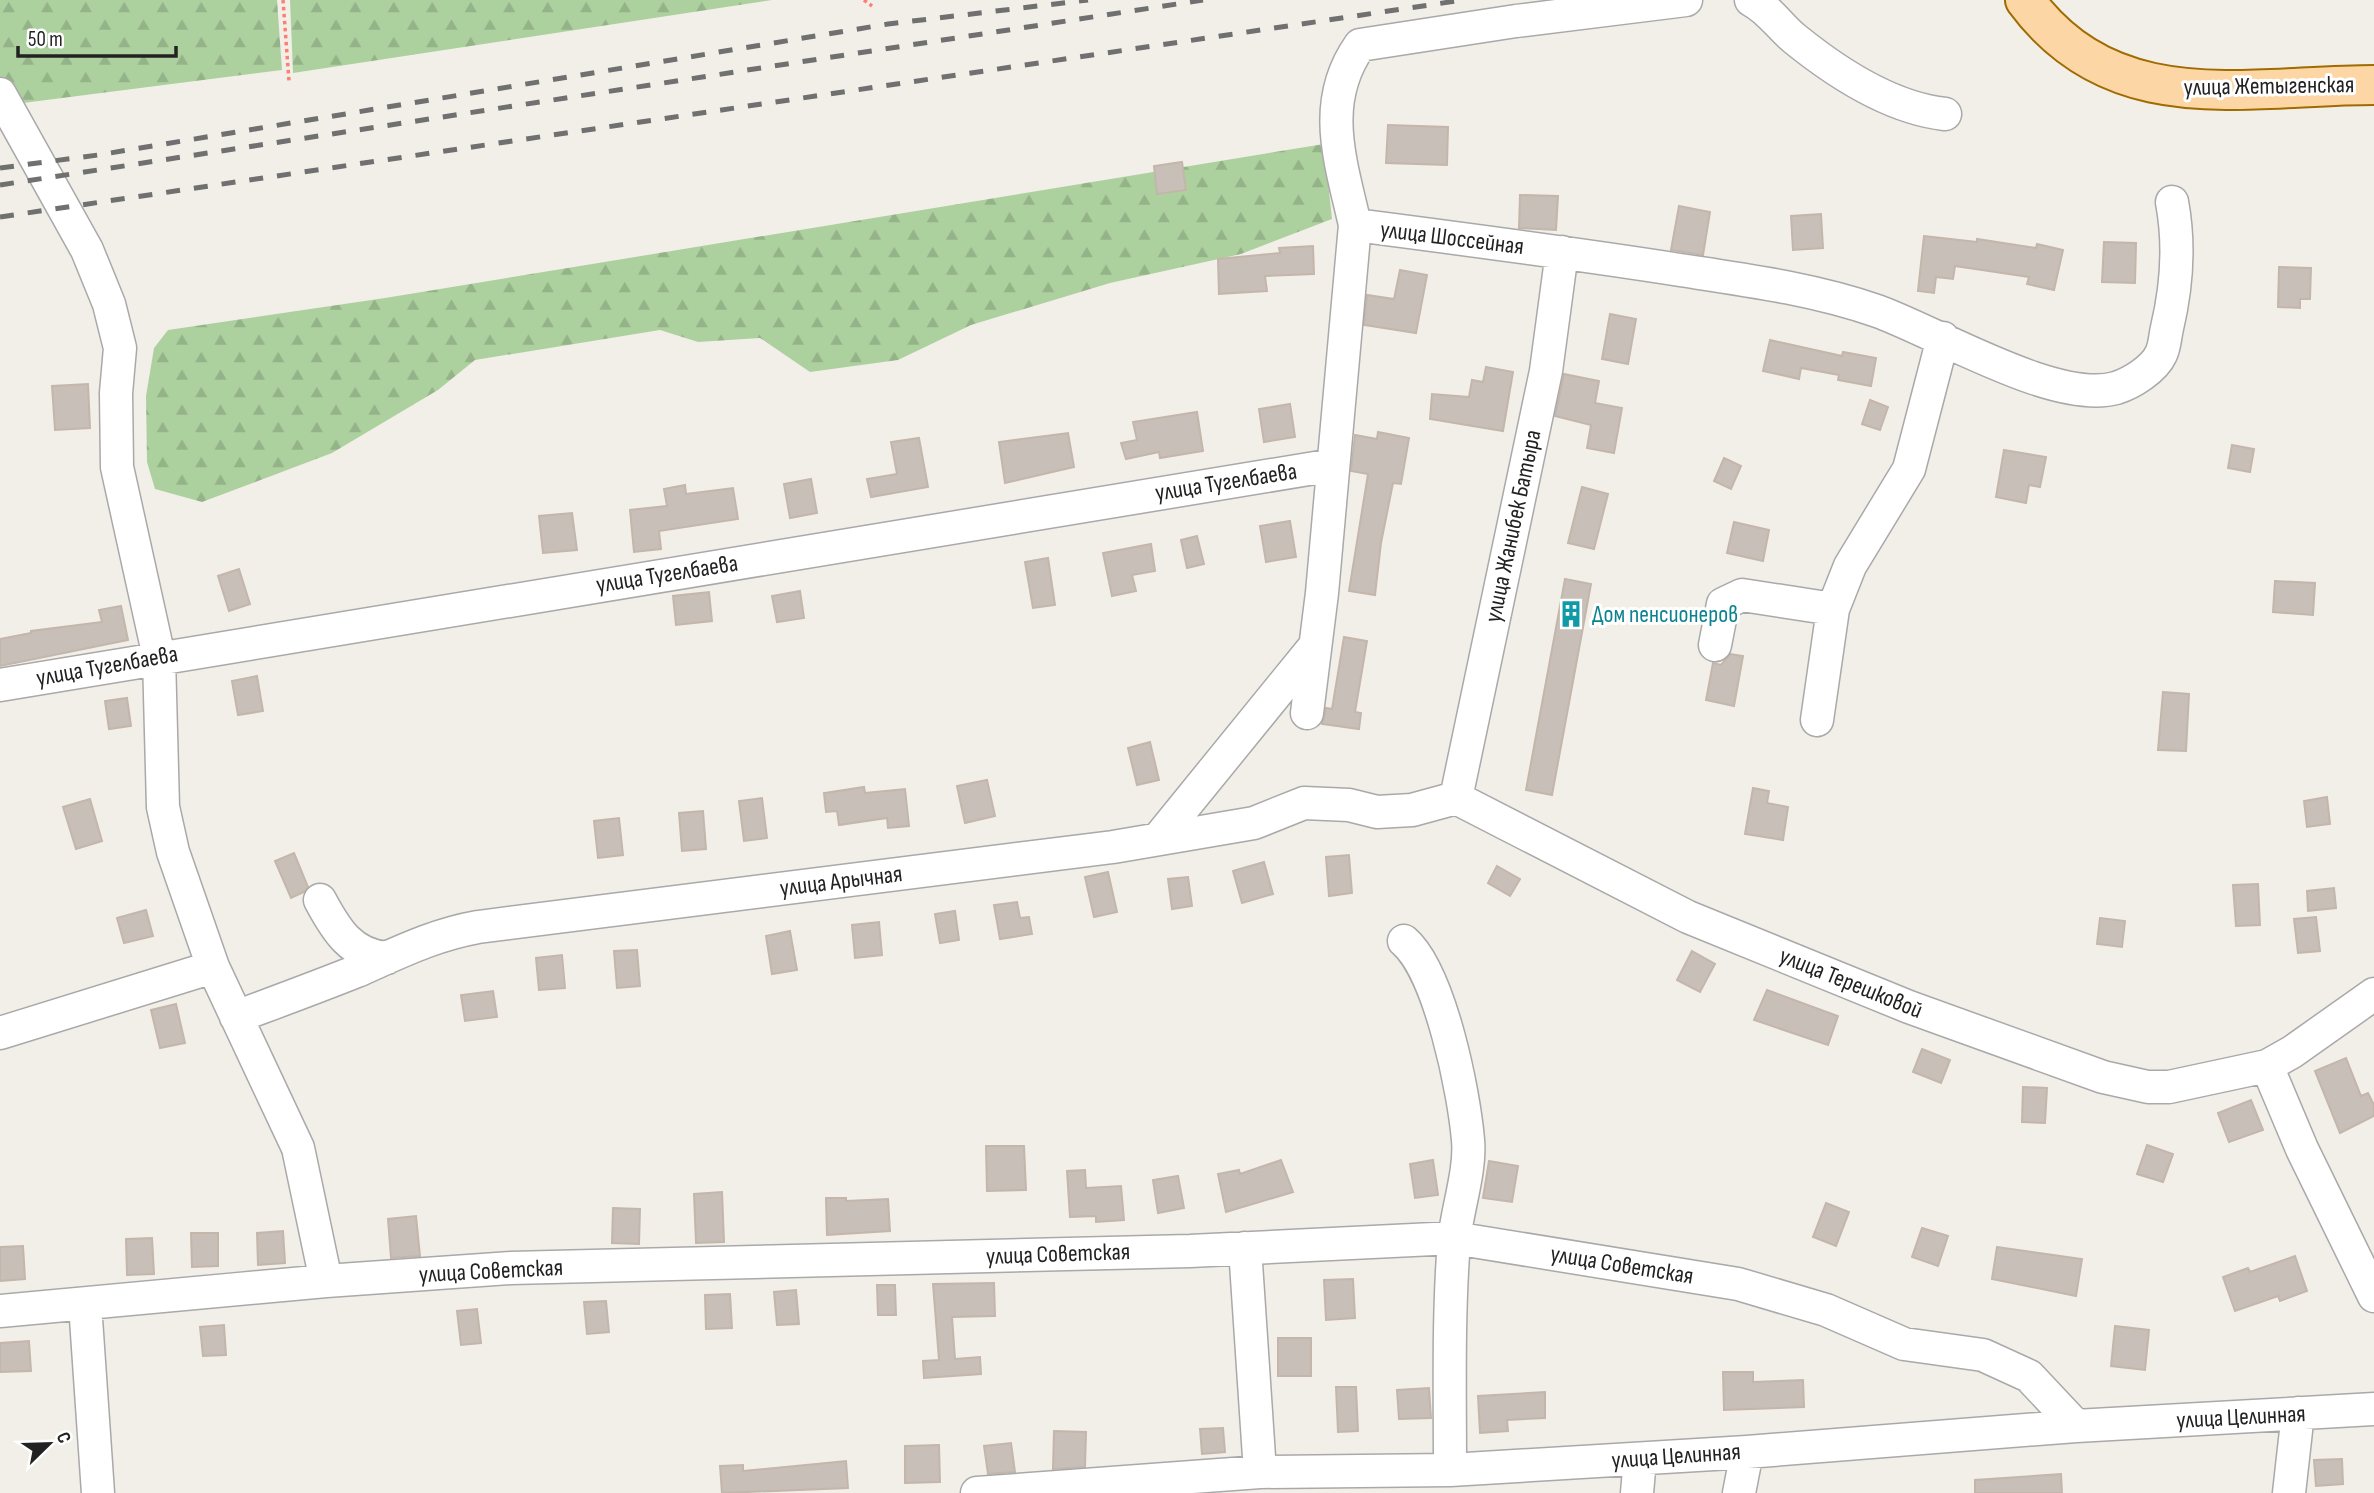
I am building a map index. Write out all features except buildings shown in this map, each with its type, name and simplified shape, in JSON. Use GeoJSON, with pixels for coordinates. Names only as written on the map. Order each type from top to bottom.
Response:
{"type":"FeatureCollection","features":[{"type":"Feature","properties":{"kind":"main road","name":"улица Жетыгенская"},"geometry":{"type":"LineString","coordinates":[[2025,0],[2062,41],[2073,48],[2118,73],[2183,90],[2257,91],[2374,85]]}},
{"type":"Feature","properties":{"kind":"street","name":"улица Шоссейная"},"geometry":{"type":"LineString","coordinates":[[1686,0],[1517,21],[1360,45],[1348,62],[1338,89],[1336,119],[1338,150],[1355,225],[1562,252],[1778,286],[1872,309],[2038,379],[2083,390],[2115,388],[2139,377],[2161,355],[2175,293],[2178,233],[2172,202]]}},
{"type":"Feature","properties":{"kind":"street"},"geometry":{"type":"LineString","coordinates":[[1751,0],[1764,7],[1794,38],[1851,79],[1923,112],[1945,114]]}},
{"type":"Feature","properties":{"kind":"street"},"geometry":{"type":"LineString","coordinates":[[0,94],[87,250],[109,304],[120,348],[116,393],[117,467],[159,657],[163,807],[173,852],[214,967],[299,1148],[326,1280]]}},
{"type":"Feature","properties":{"kind":"street"},"geometry":{"type":"LineString","coordinates":[[1307,713],[1334,464],[1355,225]]}},
{"type":"Feature","properties":{"kind":"street","name":"улица Жанибек Батыра"},"geometry":{"type":"LineString","coordinates":[[1455,798],[1546,371],[1562,252]]}},
{"type":"Feature","properties":{"kind":"street"},"geometry":{"type":"LineString","coordinates":[[1817,720],[1833,609],[1850,566],[1909,469],[1942,338]]}},
{"type":"Feature","properties":{"kind":"street","name":"улица Тугелбаева"},"geometry":{"type":"LineString","coordinates":[[0,685],[1334,464]]}},
{"type":"Feature","properties":{"kind":"street"},"geometry":{"type":"LineString","coordinates":[[1715,645],[1723,604],[1742,595],[1833,609]]}},
{"type":"Feature","properties":{"kind":"street"},"geometry":{"type":"LineString","coordinates":[[1158,839],[1315,646]]}},
{"type":"Feature","properties":{"kind":"street","name":"улица Арычная"},"geometry":{"type":"LineString","coordinates":[[236,1017],[444,933],[1158,839],[1254,823],[1304,803],[1349,805],[1377,812],[1412,810],[1455,798]]}},
{"type":"Feature","properties":{"kind":"street","name":"улица Терешковой"},"geometry":{"type":"LineString","coordinates":[[1455,798],[1688,917],[1909,1007],[2103,1077],[2148,1087],[2169,1087],[2267,1066],[2374,993]]}},
{"type":"Feature","properties":{"kind":"street"},"geometry":{"type":"LineString","coordinates":[[320,900],[334,927],[349,944],[372,957],[387,958]]}},
{"type":"Feature","properties":{"kind":"street"},"geometry":{"type":"LineString","coordinates":[[1404,941],[1427,972],[1443,1013],[1469,1143],[1454,1238],[1449,1335],[1436,1478]]}},
{"type":"Feature","properties":{"kind":"street"},"geometry":{"type":"LineString","coordinates":[[0,1033],[214,967]]}},
{"type":"Feature","properties":{"kind":"street"},"geometry":{"type":"LineString","coordinates":[[2267,1066],[2302,1149],[2374,1296]]}},
{"type":"Feature","properties":{"kind":"street","name":"улица Советская"},"geometry":{"type":"LineString","coordinates":[[0,1311],[326,1280],[511,1268],[1245,1248],[1454,1238],[1738,1284],[1826,1310],[1904,1344],[1983,1355],[2029,1376],[2076,1426]]}},
{"type":"Feature","properties":{"kind":"street"},"geometry":{"type":"LineString","coordinates":[[1245,1248],[1260,1472]]}},
{"type":"Feature","properties":{"kind":"street"},"geometry":{"type":"LineString","coordinates":[[85,1304],[98,1493]]}},
{"type":"Feature","properties":{"kind":"street","name":"улица Целинная"},"geometry":{"type":"LineString","coordinates":[[976,1493],[1052,1490],[1260,1472],[1436,1478],[1640,1459],[2076,1426],[2374,1409]]}},
{"type":"Feature","properties":{"kind":"street"},"geometry":{"type":"LineString","coordinates":[[2289,1493],[2298,1413]]}},
{"type":"Feature","properties":{"kind":"street"},"geometry":{"type":"LineString","coordinates":[[1739,1493],[1747,1452]]}},
{"type":"Feature","properties":{"kind":"street"},"geometry":{"type":"LineString","coordinates":[[1637,1493],[1640,1459]]}},
{"type":"Feature","properties":{"kind":"path"},"geometry":{"type":"LineString","coordinates":[[283,0],[289,81]]}},
{"type":"Feature","properties":{"kind":"path"},"geometry":{"type":"LineString","coordinates":[[864,0],[872,6]]}},
{"type":"Feature","properties":{"kind":"green space"},"geometry":{"type":"Polygon","coordinates":[[[0,0],[277,0],[282,70],[15,104],[0,78],[0,0]]]}},
{"type":"Feature","properties":{"kind":"green space"},"geometry":{"type":"Polygon","coordinates":[[[290,0],[772,0],[293,73],[290,0]]]}},
{"type":"Feature","properties":{"kind":"green space"},"geometry":{"type":"Polygon","coordinates":[[[1324,144],[1332,219],[1241,254],[1110,283],[971,325],[898,360],[810,372],[760,338],[698,342],[660,330],[475,360],[438,390],[332,453],[202,502],[155,489],[147,462],[146,396],[154,348],[168,330],[385,298],[1324,144]]]}},
{"type":"Feature","properties":{"kind":"railway"},"geometry":{"type":"LineString","coordinates":[[0,168],[98,155],[888,24],[1088,0]]}},
{"type":"Feature","properties":{"kind":"railway"},"geometry":{"type":"LineString","coordinates":[[0,185],[1203,0]]}},
{"type":"Feature","properties":{"kind":"railway"},"geometry":{"type":"LineString","coordinates":[[0,217],[1463,0]]}},
{"type":"Feature","properties":{"kind":"place","name":"Дом пенсионеров"},"geometry":{"type":"Point","coordinates":[1571,614]}}]}
